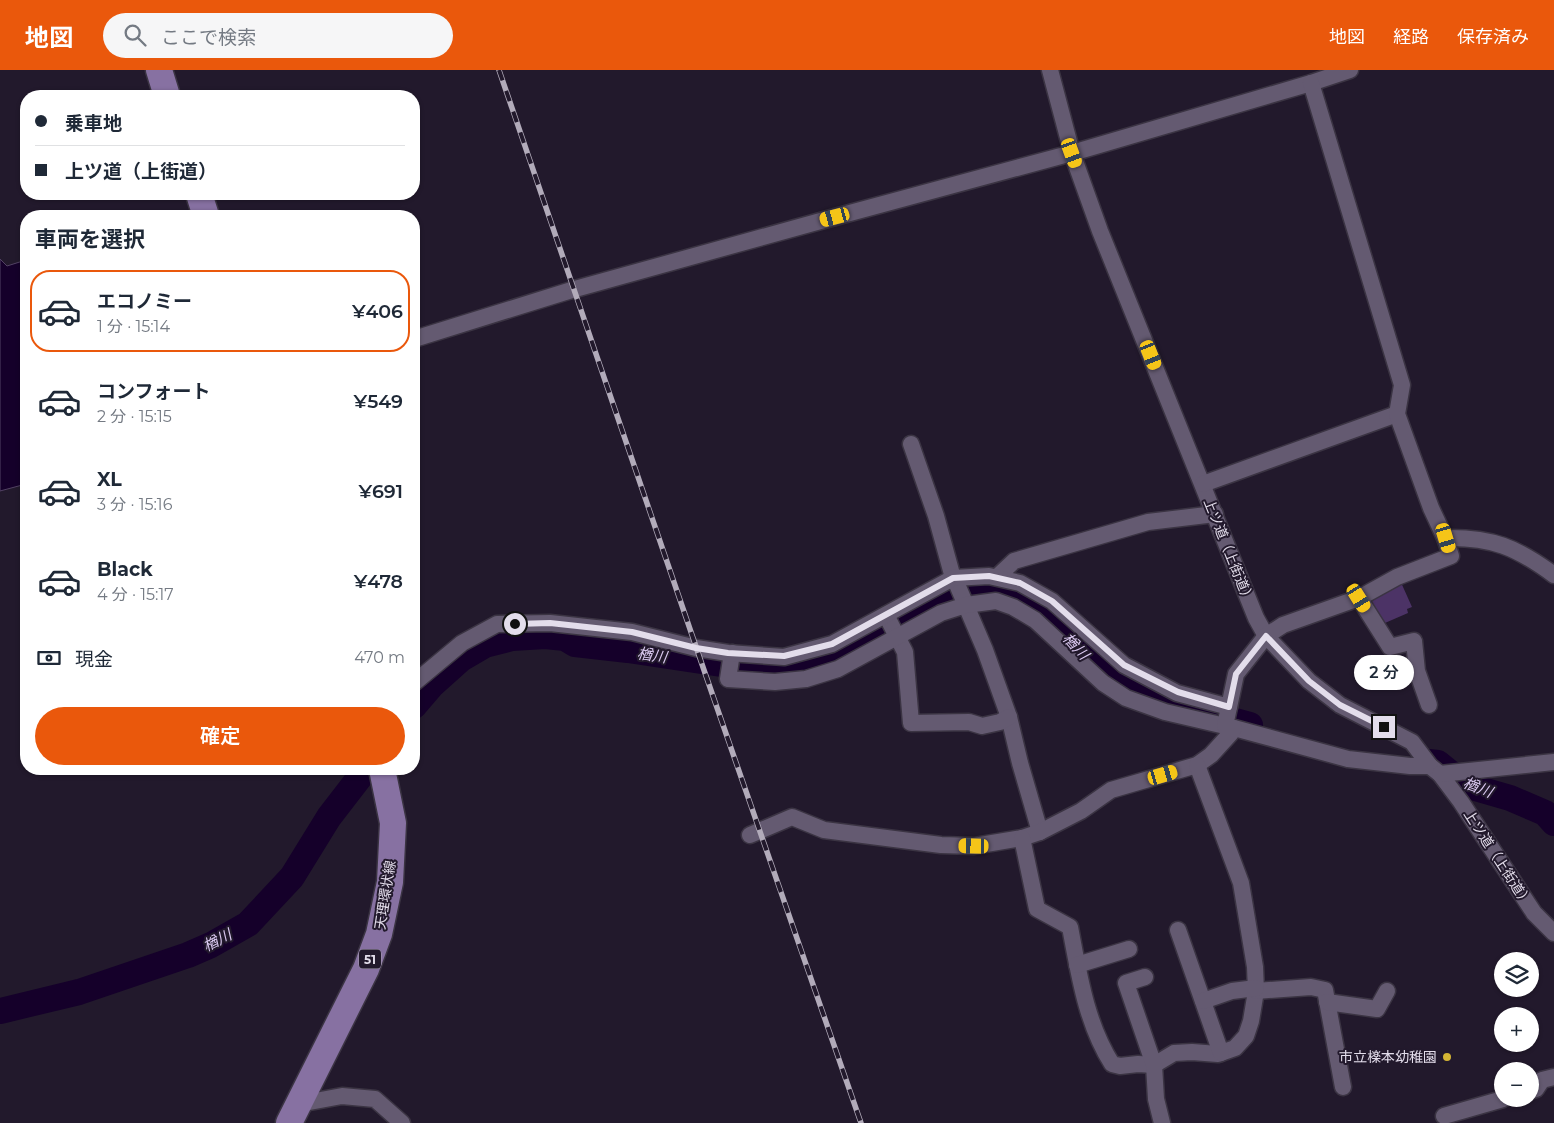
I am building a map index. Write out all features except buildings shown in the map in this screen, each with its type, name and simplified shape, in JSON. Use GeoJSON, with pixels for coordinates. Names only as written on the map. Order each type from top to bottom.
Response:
{"type":"FeatureCollection","features":[{"type":"Feature","properties":{"kind":"main road"},"geometry":{"type":"LineString","coordinates":[[159,70],[166,90]]}},
{"type":"Feature","properties":{"kind":"main road","name":"天理環状線"},"geometry":{"type":"LineString","coordinates":[[294,1113],[366,969],[379,934],[390,882],[393,824],[384,775]]}},
{"type":"Feature","properties":{"kind":"street","name":"上ツ道（上街道）"},"geometry":{"type":"LineString","coordinates":[[1050,70],[1072,153],[1100,231],[1256,618],[1266,636],[1309,681],[1340,705],[1412,742],[1461,802],[1534,913],[1554,933]]}},
{"type":"Feature","properties":{"kind":"street"},"geometry":{"type":"LineString","coordinates":[[420,337],[593,284],[1072,153],[1350,70]]}},
{"type":"Feature","properties":{"kind":"street"},"geometry":{"type":"LineString","coordinates":[[750,836],[792,817],[824,830],[941,845],[974,846],[1022,838],[1040,832],[1081,811],[1111,790],[1197,765],[1211,755],[1232,733],[1228,719],[1236,674],[1266,636],[1283,625],[1359,598],[1397,577],[1451,556],[1446,538],[1431,508],[1397,414],[1402,385],[1311,83]]}},
{"type":"Feature","properties":{"kind":"street"},"geometry":{"type":"LineString","coordinates":[[1203,484],[1397,414]]}},
{"type":"Feature","properties":{"kind":"street"},"geometry":{"type":"LineString","coordinates":[[911,444],[936,516],[954,580],[985,650],[1009,717],[1040,832]]}},
{"type":"Feature","properties":{"kind":"street"},"geometry":{"type":"LineString","coordinates":[[997,577],[1014,561],[1138,524],[1178,517],[1214,514]]}},
{"type":"Feature","properties":{"kind":"street"},"geometry":{"type":"LineString","coordinates":[[1446,538],[1472,537],[1501,544],[1534,560],[1554,575]]}},
{"type":"Feature","properties":{"kind":"street"},"geometry":{"type":"LineString","coordinates":[[420,678],[462,643],[497,624],[550,623],[632,632],[696,648],[732,653],[784,656],[832,644],[954,580],[989,576],[1020,583],[1052,601],[1124,665],[1228,719],[1348,759],[1435,770],[1554,762]]}},
{"type":"Feature","properties":{"kind":"street"},"geometry":{"type":"LineString","coordinates":[[1359,598],[1390,648],[1414,641],[1417,671],[1429,705]]}},
{"type":"Feature","properties":{"kind":"street"},"geometry":{"type":"LineString","coordinates":[[732,653],[728,679],[775,682],[806,679],[838,669],[941,613],[964,603],[996,601],[1035,620],[1103,683],[1126,698],[1165,712],[1228,719]]}},
{"type":"Feature","properties":{"kind":"street"},"geometry":{"type":"LineString","coordinates":[[886,615],[905,652],[911,723],[969,722],[982,726],[1000,722],[1009,717]]}},
{"type":"Feature","properties":{"kind":"street"},"geometry":{"type":"LineString","coordinates":[[1022,838],[1036,909],[1070,927],[1082,989],[1091,1021],[1102,1048],[1112,1064],[1120,1066],[1154,1065],[1174,1053],[1221,1053],[1234,1048],[1246,1036],[1251,1021],[1256,990],[1255,967],[1241,883],[1197,765]]}},
{"type":"Feature","properties":{"kind":"street"},"geometry":{"type":"LineString","coordinates":[[1178,930],[1221,1053]]}},
{"type":"Feature","properties":{"kind":"street"},"geometry":{"type":"LineString","coordinates":[[1077,965],[1129,949]]}},
{"type":"Feature","properties":{"kind":"street"},"geometry":{"type":"LineString","coordinates":[[1145,977],[1126,983],[1154,1065],[1156,1099],[1162,1123]]}},
{"type":"Feature","properties":{"kind":"street"},"geometry":{"type":"LineString","coordinates":[[1203,1001],[1232,991],[1310,987],[1325,990],[1343,1087]]}},
{"type":"Feature","properties":{"kind":"street"},"geometry":{"type":"LineString","coordinates":[[1327,1002],[1377,1009],[1387,991]]}},
{"type":"Feature","properties":{"kind":"street"},"geometry":{"type":"LineString","coordinates":[[1539,1084],[1542,1080],[1554,1077]]}},
{"type":"Feature","properties":{"kind":"street"},"geometry":{"type":"LineString","coordinates":[[294,1113],[342,1096],[375,1099],[402,1123]]}},
{"type":"Feature","properties":{"kind":"street"},"geometry":{"type":"LineString","coordinates":[[1444,1116],[1494,1102]]}},
{"type":"Feature","properties":{"kind":"shaded area"},"geometry":{"type":"Polygon","coordinates":[[[0,259],[7,266],[20,262],[20,486],[0,491],[0,259]]]}},
{"type":"Feature","properties":{"kind":"shaded area"},"geometry":{"type":"Polygon","coordinates":[[[1399,578],[1412,607],[1407,609],[1408,613],[1378,626],[1362,599],[1399,578]]]}},
{"type":"Feature","properties":{"kind":"waterway","name":"楢川"},"geometry":{"type":"LineString","coordinates":[[420,699],[432,685],[461,659],[485,645],[512,638],[545,636],[565,638],[575,644],[761,670],[798,668],[831,658],[944,595],[980,586],[1017,595],[1044,612],[1090,661],[1120,684],[1148,697],[1250,725]]}},
{"type":"Feature","properties":{"kind":"waterway","name":"楢川"},"geometry":{"type":"LineString","coordinates":[[1429,762],[1438,763],[1465,785],[1510,798],[1545,813],[1554,823]]}},
{"type":"Feature","properties":{"kind":"waterway","name":"楢川"},"geometry":{"type":"LineString","coordinates":[[0,1011],[79,992],[188,955],[211,945],[248,924],[292,877],[329,817],[361,775]]}},
{"type":"Feature","properties":{"kind":"railway"},"geometry":{"type":"LineString","coordinates":[[499,70],[861,1123]]}},
{"type":"Feature","properties":{"kind":"place","name":"市立檪本幼稚園"},"geometry":{"type":"Point","coordinates":[1447,1057]}},
{"type":"Feature","properties":{"kind":"route"},"geometry":{"type":"LineString","coordinates":[[515,624],[550,623],[632,632],[696,648],[728,653],[784,656],[832,644],[953,578],[989,576],[1020,583],[1052,601],[1124,665],[1178,692],[1229,707],[1236,674],[1266,636],[1309,681],[1340,705],[1384,727]]}}]}
